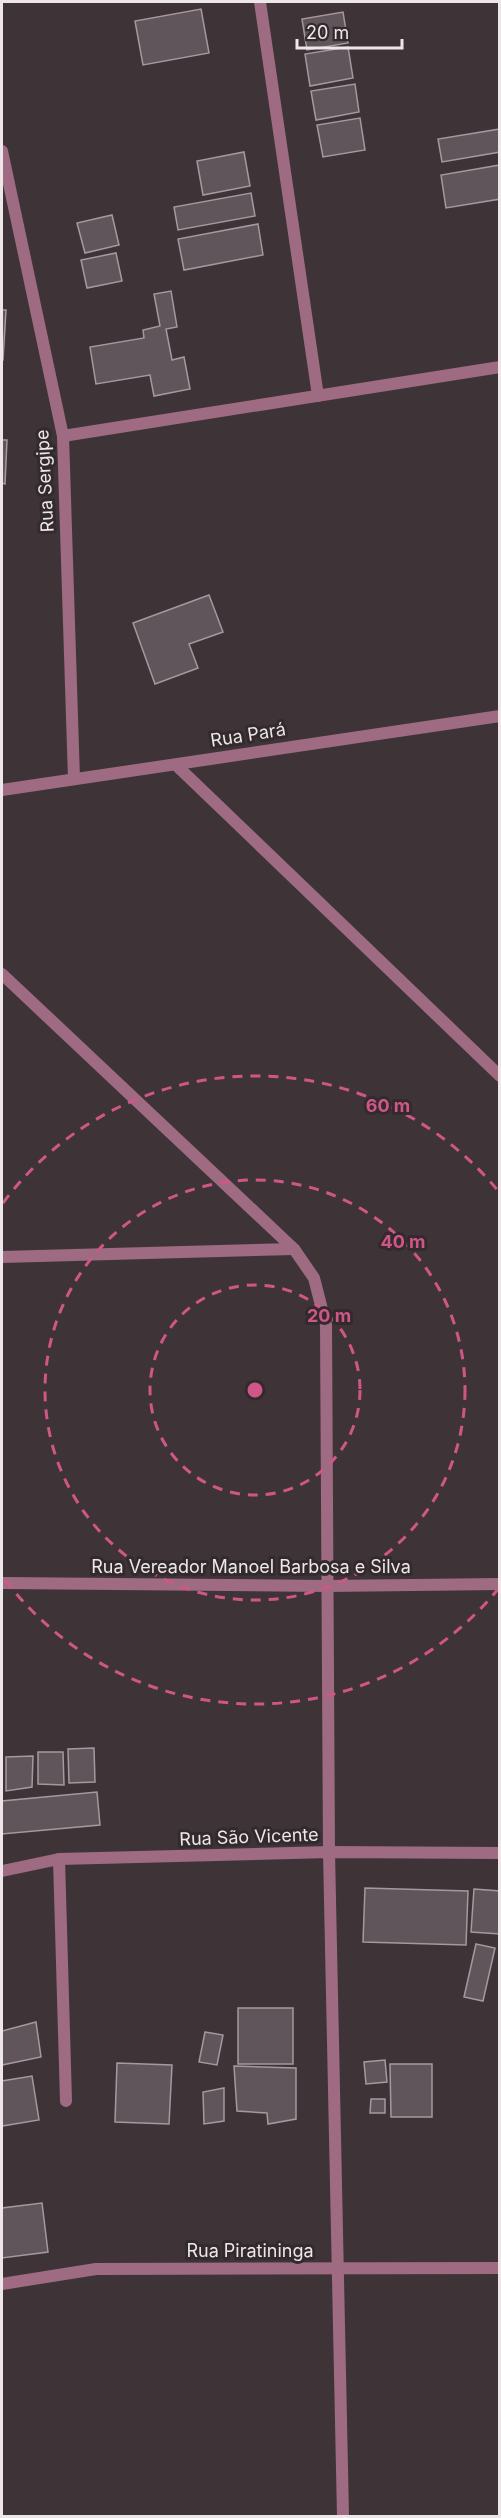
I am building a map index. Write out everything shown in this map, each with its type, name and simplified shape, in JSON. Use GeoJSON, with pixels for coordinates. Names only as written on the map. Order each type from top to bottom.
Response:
{"type":"FeatureCollection","features":[{"type":"Feature","properties":{"kind":"street"},"geometry":{"type":"LineString","coordinates":[[260,2],[318,396]]}},
{"type":"Feature","properties":{"kind":"street","name":"Rua Sergipe"},"geometry":{"type":"LineString","coordinates":[[2,151],[63,436],[74,779]]}},
{"type":"Feature","properties":{"kind":"street"},"geometry":{"type":"LineString","coordinates":[[63,436],[500,367]]}},
{"type":"Feature","properties":{"kind":"street","name":"Rua Pará"},"geometry":{"type":"LineString","coordinates":[[2,790],[500,716]]}},
{"type":"Feature","properties":{"kind":"street"},"geometry":{"type":"LineString","coordinates":[[176,765],[500,1076]]}},
{"type":"Feature","properties":{"kind":"street"},"geometry":{"type":"LineString","coordinates":[[2,974],[294,1249],[314,1278],[326,1325],[329,1852],[343,2517]]}},
{"type":"Feature","properties":{"kind":"street"},"geometry":{"type":"LineString","coordinates":[[2,1257],[294,1249]]}},
{"type":"Feature","properties":{"kind":"street","name":"Rua Vereador Manoel Barbosa e Silva"},"geometry":{"type":"LineString","coordinates":[[2,1583],[326,1586],[500,1584]]}},
{"type":"Feature","properties":{"kind":"street","name":"Rua São Vicente"},"geometry":{"type":"LineString","coordinates":[[2,1871],[59,1859],[329,1852],[500,1853]]}},
{"type":"Feature","properties":{"kind":"street"},"geometry":{"type":"LineString","coordinates":[[59,1859],[66,2101]]}},
{"type":"Feature","properties":{"kind":"street","name":"Rua Piratininga"},"geometry":{"type":"LineString","coordinates":[[2,2284],[96,2269],[500,2268]]}},
{"type":"Feature","properties":{"kind":"building"},"geometry":{"type":"Polygon","coordinates":[[[201,9],[209,53],[143,65],[135,21],[201,9]]]}},
{"type":"Feature","properties":{"kind":"building"},"geometry":{"type":"Polygon","coordinates":[[[343,12],[348,43],[307,50],[302,19],[343,12]]]}},
{"type":"Feature","properties":{"kind":"building"},"geometry":{"type":"Polygon","coordinates":[[[348,47],[353,78],[310,86],[305,54],[348,47]]]}},
{"type":"Feature","properties":{"kind":"building"},"geometry":{"type":"Polygon","coordinates":[[[355,84],[359,112],[316,120],[311,91],[355,84]]]}},
{"type":"Feature","properties":{"kind":"building"},"geometry":{"type":"Polygon","coordinates":[[[360,118],[365,150],[323,157],[317,125],[360,118]]]}},
{"type":"Feature","properties":{"kind":"building"},"geometry":{"type":"Polygon","coordinates":[[[500,129],[500,152],[442,162],[438,139],[500,129]]]}},
{"type":"Feature","properties":{"kind":"building"},"geometry":{"type":"Polygon","coordinates":[[[244,152],[250,186],[203,195],[197,161],[244,152]]]}},
{"type":"Feature","properties":{"kind":"building"},"geometry":{"type":"Polygon","coordinates":[[[500,165],[500,199],[446,208],[441,175],[500,165]]]}},
{"type":"Feature","properties":{"kind":"building"},"geometry":{"type":"Polygon","coordinates":[[[251,193],[255,216],[178,230],[174,207],[251,193]]]}},
{"type":"Feature","properties":{"kind":"building"},"geometry":{"type":"Polygon","coordinates":[[[112,215],[119,245],[85,253],[77,223],[112,215]]]}},
{"type":"Feature","properties":{"kind":"building"},"geometry":{"type":"Polygon","coordinates":[[[258,224],[263,255],[184,270],[178,239],[258,224]]]}},
{"type":"Feature","properties":{"kind":"building"},"geometry":{"type":"Polygon","coordinates":[[[116,253],[122,281],[87,288],[81,260],[116,253]]]}},
{"type":"Feature","properties":{"kind":"building"},"geometry":{"type":"Polygon","coordinates":[[[171,291],[177,327],[166,329],[172,360],[184,357],[190,389],[154,396],[150,375],[96,384],[90,347],[144,338],[143,330],[160,326],[154,294],[171,291]]]}},
{"type":"Feature","properties":{"kind":"building"},"geometry":{"type":"Polygon","coordinates":[[[2,310],[6,310],[3,360],[2,360],[2,310]]]}},
{"type":"Feature","properties":{"kind":"building"},"geometry":{"type":"Polygon","coordinates":[[[2,440],[7,440],[5,484],[2,483],[2,440]]]}},
{"type":"Feature","properties":{"kind":"building"},"geometry":{"type":"Polygon","coordinates":[[[209,595],[223,632],[189,644],[198,668],[155,684],[133,623],[209,595]]]}},
{"type":"Feature","properties":{"kind":"building"},"geometry":{"type":"Polygon","coordinates":[[[94,1748],[95,1782],[69,1783],[68,1749],[94,1748]]]}},
{"type":"Feature","properties":{"kind":"building"},"geometry":{"type":"Polygon","coordinates":[[[38,1752],[63,1752],[64,1785],[38,1784],[38,1752]]]}},
{"type":"Feature","properties":{"kind":"building"},"geometry":{"type":"Polygon","coordinates":[[[33,1756],[32,1787],[6,1791],[6,1757],[33,1756]]]}},
{"type":"Feature","properties":{"kind":"building"},"geometry":{"type":"Polygon","coordinates":[[[97,1792],[100,1825],[2,1834],[2,1801],[97,1792]]]}},
{"type":"Feature","properties":{"kind":"building"},"geometry":{"type":"Polygon","coordinates":[[[365,1888],[468,1891],[466,1945],[363,1942],[365,1888]]]}},
{"type":"Feature","properties":{"kind":"building"},"geometry":{"type":"Polygon","coordinates":[[[474,1889],[500,1891],[500,1934],[471,1932],[474,1889]]]}},
{"type":"Feature","properties":{"kind":"building"},"geometry":{"type":"Polygon","coordinates":[[[476,1944],[495,1948],[483,2001],[464,1997],[476,1944]]]}},
{"type":"Feature","properties":{"kind":"building"},"geometry":{"type":"Polygon","coordinates":[[[238,2008],[293,2008],[293,2064],[238,2064],[238,2008]]]}},
{"type":"Feature","properties":{"kind":"building"},"geometry":{"type":"Polygon","coordinates":[[[36,2022],[41,2057],[2,2065],[2,2031],[36,2022]]]}},
{"type":"Feature","properties":{"kind":"building"},"geometry":{"type":"Polygon","coordinates":[[[205,2032],[223,2035],[217,2065],[199,2062],[205,2032]]]}},
{"type":"Feature","properties":{"kind":"building"},"geometry":{"type":"Polygon","coordinates":[[[385,2060],[387,2082],[366,2084],[364,2062],[385,2060]]]}},
{"type":"Feature","properties":{"kind":"building"},"geometry":{"type":"Polygon","coordinates":[[[117,2063],[172,2065],[169,2124],[115,2122],[117,2063]]]}},
{"type":"Feature","properties":{"kind":"building"},"geometry":{"type":"Polygon","coordinates":[[[390,2064],[432,2064],[432,2117],[391,2117],[390,2064]]]}},
{"type":"Feature","properties":{"kind":"building"},"geometry":{"type":"Polygon","coordinates":[[[234,2066],[296,2068],[296,2119],[268,2124],[267,2113],[237,2111],[234,2066]]]}},
{"type":"Feature","properties":{"kind":"building"},"geometry":{"type":"Polygon","coordinates":[[[32,2076],[39,2120],[2,2126],[2,2081],[32,2076]]]}},
{"type":"Feature","properties":{"kind":"building"},"geometry":{"type":"Polygon","coordinates":[[[224,2088],[224,2121],[204,2124],[203,2092],[224,2088]]]}},
{"type":"Feature","properties":{"kind":"building"},"geometry":{"type":"Polygon","coordinates":[[[371,2099],[385,2099],[385,2113],[370,2113],[371,2099]]]}},
{"type":"Feature","properties":{"kind":"building"},"geometry":{"type":"Polygon","coordinates":[[[42,2203],[48,2252],[2,2258],[2,2208],[42,2203]]]}}]}
